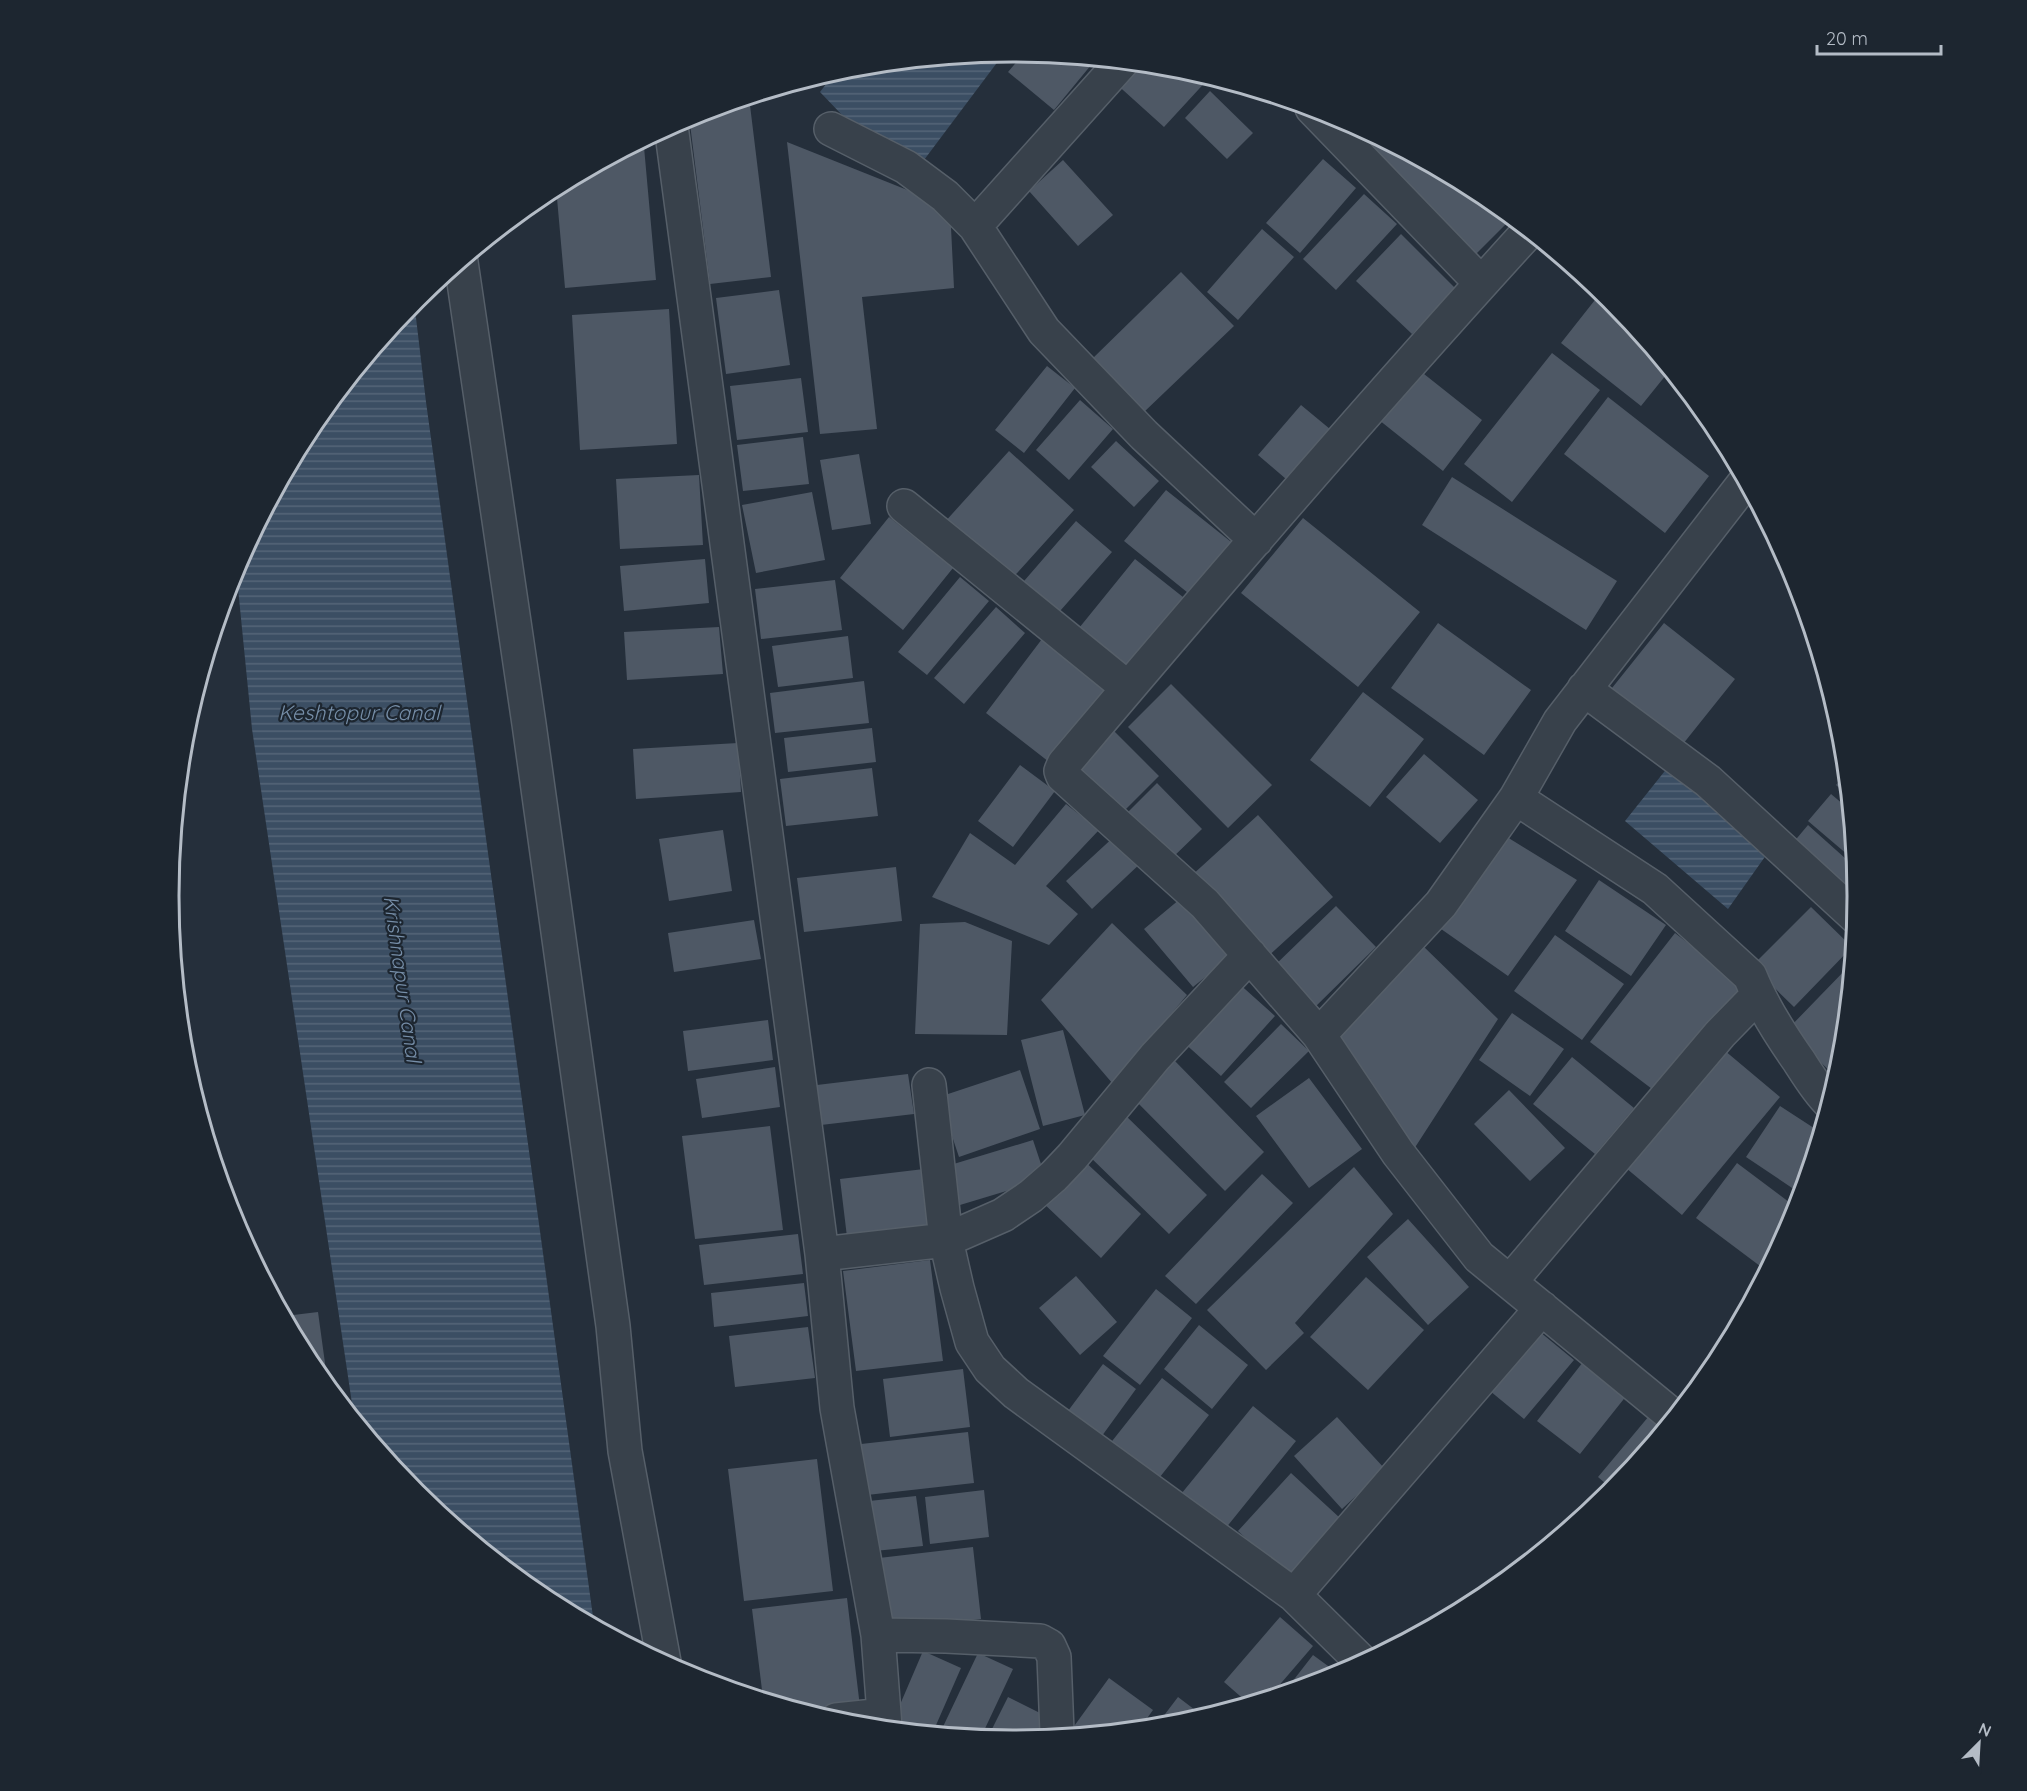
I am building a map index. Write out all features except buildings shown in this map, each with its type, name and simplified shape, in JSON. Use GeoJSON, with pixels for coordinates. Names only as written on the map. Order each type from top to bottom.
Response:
{"type":"FeatureCollection","features":[{"type":"Feature","properties":{"kind":"street"},"geometry":{"type":"LineString","coordinates":[[975,226],[1116,68]]}},
{"type":"Feature","properties":{"kind":"street"},"geometry":{"type":"LineString","coordinates":[[1326,122],[1481,283]]}},
{"type":"Feature","properties":{"kind":"street"},"geometry":{"type":"LineString","coordinates":[[831,129],[906,167],[945,196],[975,226],[1044,331],[1144,435],[1256,540]]}},
{"type":"Feature","properties":{"kind":"street"},"geometry":{"type":"LineString","coordinates":[[672,135],[822,1254],[837,1408],[878,1635],[885,1719]]}},
{"type":"Feature","properties":{"kind":"street"},"geometry":{"type":"LineString","coordinates":[[1524,236],[1405,367],[1128,688],[1064,764],[1061,771],[1063,776],[1205,904],[1319,1035],[1398,1153],[1479,1257],[1668,1412]]}},
{"type":"Feature","properties":{"kind":"street"},"geometry":{"type":"LineString","coordinates":[[462,270],[613,1326],[625,1451],[662,1651]]}},
{"type":"Feature","properties":{"kind":"street"},"geometry":{"type":"LineString","coordinates":[[1319,1035],[1441,904],[1516,798],[1560,721],[1741,488]]}},
{"type":"Feature","properties":{"kind":"street"},"geometry":{"type":"LineString","coordinates":[[904,506],[1128,688]]}},
{"type":"Feature","properties":{"kind":"street"},"geometry":{"type":"LineString","coordinates":[[1584,689],[1708,781],[1847,909]]}},
{"type":"Feature","properties":{"kind":"street"},"geometry":{"type":"LineString","coordinates":[[1516,798],[1654,890],[1750,976],[1758,995],[1791,1050],[1822,1096]]}},
{"type":"Feature","properties":{"kind":"street"},"geometry":{"type":"LineString","coordinates":[[822,1254],[946,1240],[1003,1215],[1031,1196],[1054,1176],[1155,1057],[1250,955]]}},
{"type":"Feature","properties":{"kind":"street"},"geometry":{"type":"LineString","coordinates":[[1510,1282],[1720,1034],[1758,995]]}},
{"type":"Feature","properties":{"kind":"street"},"geometry":{"type":"LineString","coordinates":[[929,1085],[946,1240],[972,1342],[990,1369],[1016,1393],[1294,1595],[1355,1655]]}},
{"type":"Feature","properties":{"kind":"street"},"geometry":{"type":"LineString","coordinates":[[1294,1595],[1542,1308]]}},
{"type":"Feature","properties":{"kind":"street"},"geometry":{"type":"LineString","coordinates":[[878,1635],[946,1635],[1040,1641],[1049,1646],[1054,1657],[1057,1728]]}},
{"type":"Feature","properties":{"kind":"water"},"geometry":{"type":"Polygon","coordinates":[[[997,62],[918,168],[866,140],[820,92],[826,84],[851,78],[959,63],[997,62]]]}},
{"type":"Feature","properties":{"kind":"water","name":"Keshtopur Canal"},"geometry":{"type":"Polygon","coordinates":[[[416,315],[593,1616],[550,1589],[464,1523],[386,1445],[352,1403],[252,729],[238,589],[243,576],[291,478],[320,432],[386,346],[416,315]]]}},
{"type":"Feature","properties":{"kind":"water"},"geometry":{"type":"Polygon","coordinates":[[[1668,767],[1769,851],[1728,909],[1625,821],[1668,767]]]}},
{"type":"Feature","properties":{"kind":"water label","name":"Krishnapur Canal"},"geometry":{"type":"Point","coordinates":[402,979]}}]}
